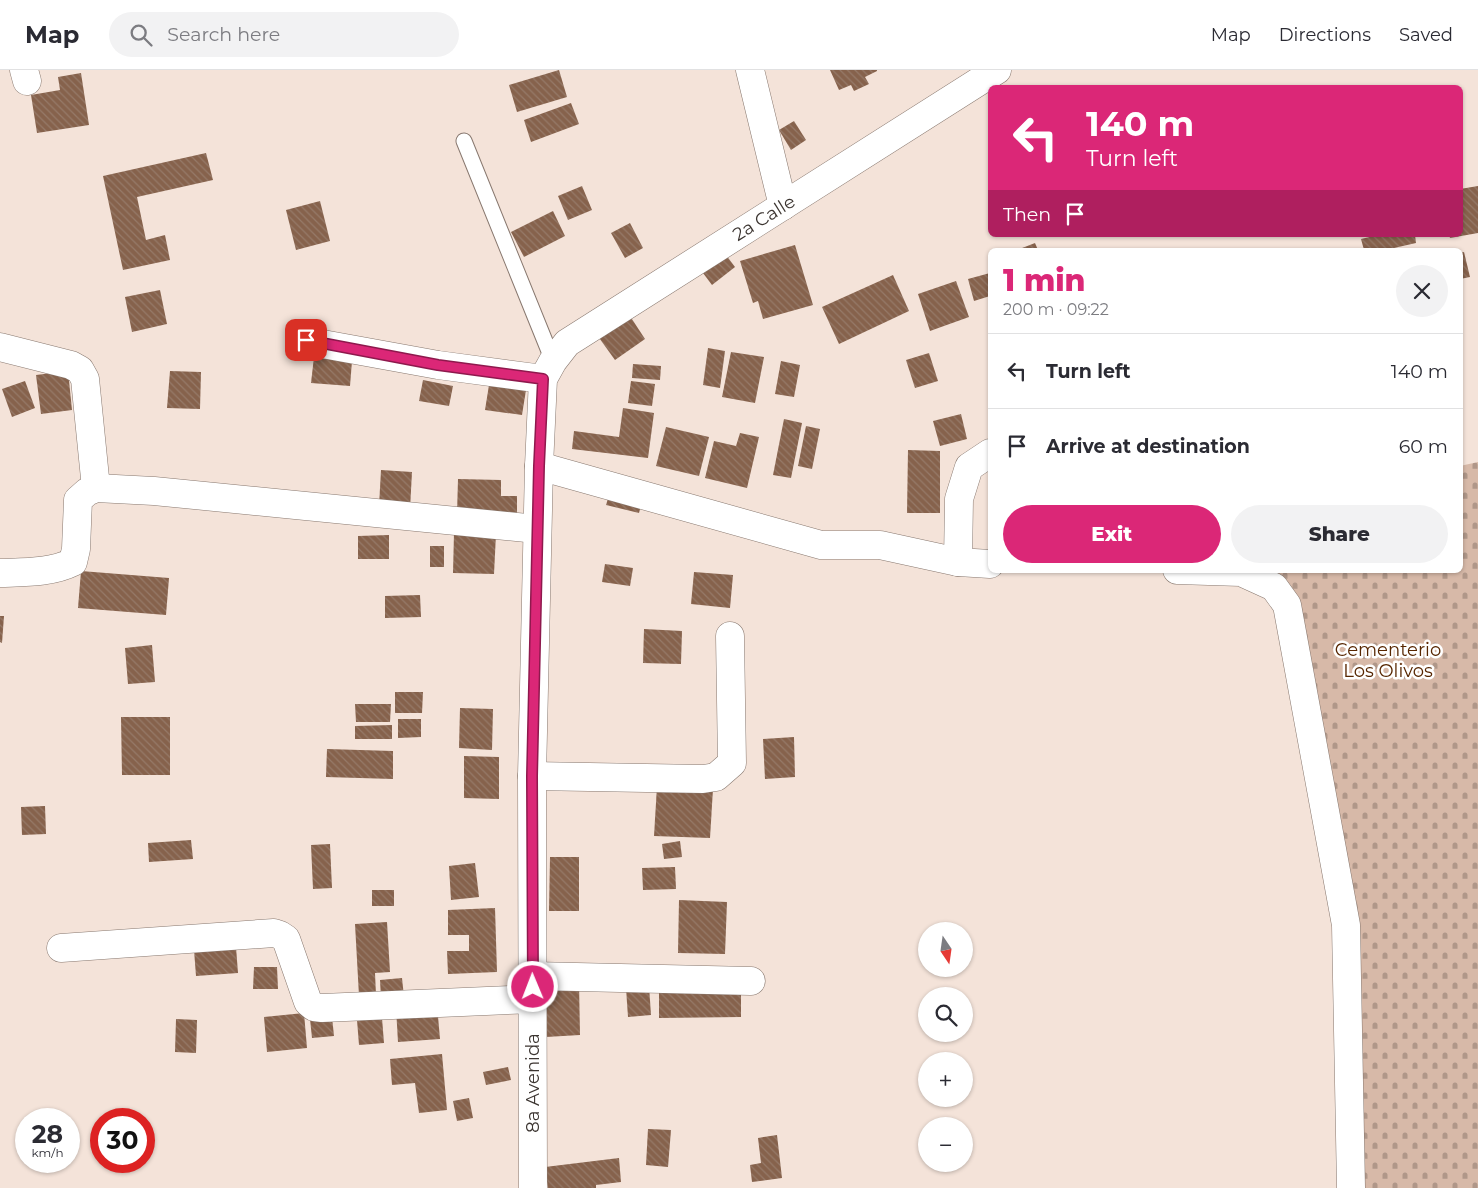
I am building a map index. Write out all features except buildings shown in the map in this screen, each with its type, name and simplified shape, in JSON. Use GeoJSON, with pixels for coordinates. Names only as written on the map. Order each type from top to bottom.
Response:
{"type":"FeatureCollection","features":[{"type":"Feature","properties":{"kind":"street"},"geometry":{"type":"LineString","coordinates":[[750,70],[783,206]]}},
{"type":"Feature","properties":{"kind":"street","name":"2a Calle"},"geometry":{"type":"LineString","coordinates":[[548,370],[568,343],[993,71]]}},
{"type":"Feature","properties":{"kind":"street"},"geometry":{"type":"LineString","coordinates":[[306,340],[438,365],[548,370]]}},
{"type":"Feature","properties":{"kind":"street"},"geometry":{"type":"LineString","coordinates":[[0,347],[71,365],[80,370],[85,379],[96,488]]}},
{"type":"Feature","properties":{"kind":"street","name":"8a Avenida"},"geometry":{"type":"LineString","coordinates":[[533,1188],[532,776],[539,466],[548,370]]}},
{"type":"Feature","properties":{"kind":"street"},"geometry":{"type":"LineString","coordinates":[[958,562],[959,499],[969,466],[988,454]]}},
{"type":"Feature","properties":{"kind":"street"},"geometry":{"type":"LineString","coordinates":[[539,466],[821,545],[880,545],[958,562],[988,564]]}},
{"type":"Feature","properties":{"kind":"street"},"geometry":{"type":"LineString","coordinates":[[0,573],[45,571],[66,566],[73,562],[76,549],[78,500],[87,492],[96,488],[154,491],[537,529]]}},
{"type":"Feature","properties":{"kind":"street"},"geometry":{"type":"LineString","coordinates":[[1243,573],[1274,587],[1287,605],[1346,926],[1351,1188]]}},
{"type":"Feature","properties":{"kind":"street"},"geometry":{"type":"LineString","coordinates":[[532,776],[703,779],[716,777],[732,763],[730,636]]}},
{"type":"Feature","properties":{"kind":"street"},"geometry":{"type":"LineString","coordinates":[[61,948],[274,933],[286,939],[308,1002],[314,1007],[322,1008],[533,987],[751,981]]}},
{"type":"Feature","properties":{"kind":"lane"},"geometry":{"type":"LineString","coordinates":[[464,141],[548,370]]}},
{"type":"Feature","properties":{"kind":"green space","name":"Cementerio Los Olivos"},"geometry":{"type":"Polygon","coordinates":[[[1478,462],[1478,1188],[1345,1188],[1331,816],[1276,579],[1260,573],[1463,573],[1463,465],[1478,462]]]}},
{"type":"Feature","properties":{"kind":"route"},"geometry":{"type":"LineString","coordinates":[[306,340],[438,365],[543,379],[539,466],[532,776],[533,987]]}}]}
